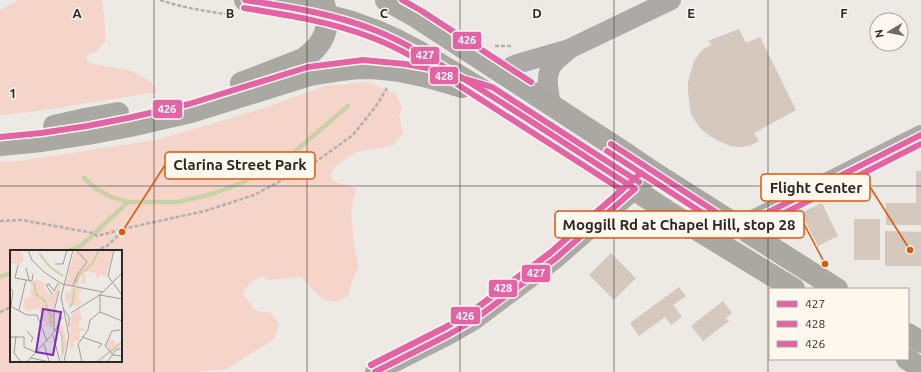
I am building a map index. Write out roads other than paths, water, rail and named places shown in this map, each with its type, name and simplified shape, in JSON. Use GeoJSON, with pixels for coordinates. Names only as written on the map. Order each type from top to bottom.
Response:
{"type":"FeatureCollection","features":[{"type":"Feature","properties":{"kind":"highway"},"geometry":{"type":"LineString","coordinates":[[245,0],[303,9],[324,8],[352,22],[395,39],[418,51],[488,94],[635,190],[792,288]]}},
{"type":"Feature","properties":{"kind":"highway"},"geometry":{"type":"LineString","coordinates":[[386,0],[416,17],[653,172],[834,288]]}},
{"type":"Feature","properties":{"kind":"highway"},"geometry":{"type":"LineString","coordinates":[[0,135],[13,134],[127,112],[190,97],[236,84],[303,59],[318,46],[321,41],[326,27],[324,8]]}},
{"type":"Feature","properties":{"kind":"highway"},"geometry":{"type":"LineString","coordinates":[[0,145],[42,141],[130,126],[191,112],[310,75],[362,68],[404,72],[426,76],[488,94]]}},
{"type":"Feature","properties":{"kind":"highway"},"geometry":{"type":"LineString","coordinates":[[909,335],[921,342]]}},
{"type":"Feature","properties":{"kind":"highway"},"geometry":{"type":"LineString","coordinates":[[909,360],[921,368]]}},
{"type":"Feature","properties":{"kind":"street"},"geometry":{"type":"LineString","coordinates":[[501,72],[517,64],[569,49],[671,0]]}},
{"type":"Feature","properties":{"kind":"street"},"geometry":{"type":"LineString","coordinates":[[551,105],[547,82],[550,69],[554,63],[569,49]]}},
{"type":"Feature","properties":{"kind":"street"},"geometry":{"type":"LineString","coordinates":[[739,227],[921,135]]}},
{"type":"Feature","properties":{"kind":"street"},"geometry":{"type":"LineString","coordinates":[[375,372],[474,320],[555,259],[635,190],[653,172]]}},
{"type":"Feature","properties":{"kind":"waterway"},"geometry":{"type":"LineString","coordinates":[[84,178],[95,188],[111,197],[128,202],[177,202],[212,194],[239,184],[284,161],[348,106]]}},
{"type":"Feature","properties":{"kind":"waterway"},"geometry":{"type":"LineString","coordinates":[[70,250],[82,245],[128,202]]}},
{"type":"Feature","properties":{"kind":"waterway"},"geometry":{"type":"LineString","coordinates":[[0,277],[10,273]]}},
{"type":"Feature","properties":{"kind":"place","name":"Clarina Street Park"},"geometry":{"type":"Point","coordinates":[122,232]}},
{"type":"Feature","properties":{"kind":"place","name":"Flight Center"},"geometry":{"type":"Point","coordinates":[910,250]}},
{"type":"Feature","properties":{"kind":"place","name":"Moggill Rd at Chapel Hill, stop 28"},"geometry":{"type":"Point","coordinates":[825,264]}}]}
